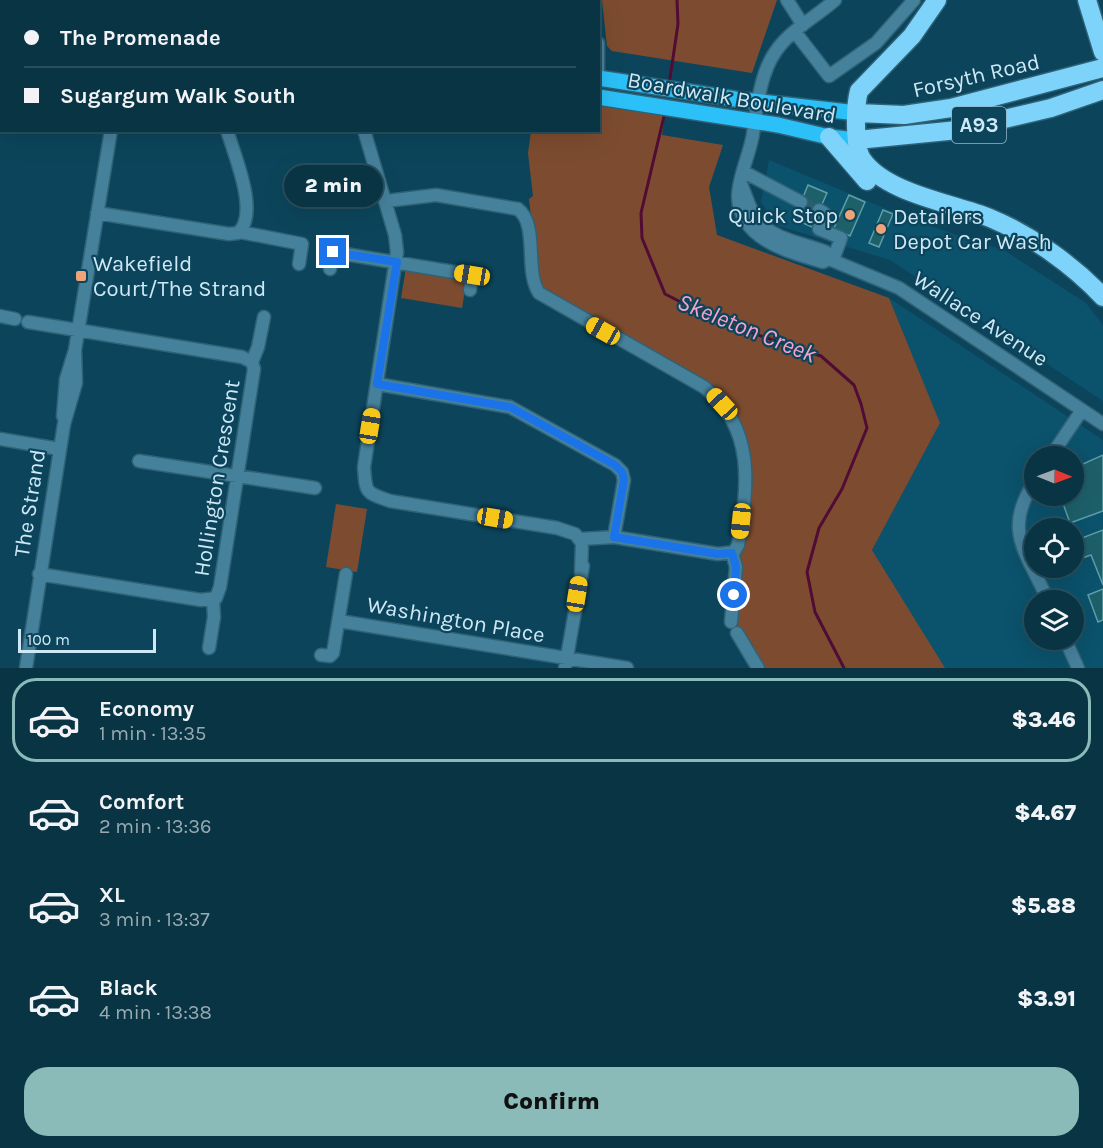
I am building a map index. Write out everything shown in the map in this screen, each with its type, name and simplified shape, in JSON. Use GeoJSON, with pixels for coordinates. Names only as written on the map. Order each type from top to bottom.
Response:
{"type":"FeatureCollection","features":[{"type":"Feature","properties":{"kind":"highway"},"geometry":{"type":"LineString","coordinates":[[937,0],[912,36],[859,91],[857,140],[862,159],[873,171],[894,184],[992,219],[1042,246],[1092,285],[1103,297]]}},
{"type":"Feature","properties":{"kind":"highway"},"geometry":{"type":"LineString","coordinates":[[1087,0],[1103,51]]}},
{"type":"Feature","properties":{"kind":"highway","name":"Forsyth Road"},"geometry":{"type":"LineString","coordinates":[[857,113],[904,115],[943,110],[1097,70]]}},
{"type":"Feature","properties":{"kind":"highway","name":"Forsyth Road"},"geometry":{"type":"LineString","coordinates":[[857,140],[958,130],[1051,108],[1100,91]]}},
{"type":"Feature","properties":{"kind":"highway"},"geometry":{"type":"LineString","coordinates":[[829,137],[861,176],[875,186],[904,199],[954,206]]}},
{"type":"Feature","properties":{"kind":"main road","name":"Boardwalk Boulevard"},"geometry":{"type":"LineString","coordinates":[[600,76],[692,93],[857,113]]}},
{"type":"Feature","properties":{"kind":"main road","name":"Boardwalk Boulevard"},"geometry":{"type":"LineString","coordinates":[[600,96],[857,140]]}},
{"type":"Feature","properties":{"kind":"street"},"geometry":{"type":"LineString","coordinates":[[787,0],[799,29],[829,76],[876,43],[914,0]]}},
{"type":"Feature","properties":{"kind":"street","name":"Wallace Avenue"},"geometry":{"type":"LineString","coordinates":[[835,0],[799,29],[773,55],[758,102],[738,196],[742,212],[757,235],[771,244],[808,258],[823,262],[831,260],[899,288],[1103,424]]}},
{"type":"Feature","properties":{"kind":"street","name":"The Strand"},"geometry":{"type":"LineString","coordinates":[[25,665],[59,449],[76,383],[75,350],[111,132]]}},
{"type":"Feature","properties":{"kind":"street"},"geometry":{"type":"LineString","coordinates":[[227,132],[247,197],[245,222],[240,232]]}},
{"type":"Feature","properties":{"kind":"street"},"geometry":{"type":"LineString","coordinates":[[365,132],[397,244],[397,262],[364,467],[364,484],[368,492],[390,501],[557,528],[584,538],[614,537],[718,554],[732,553],[736,550],[739,539],[746,457],[736,425],[713,394],[539,293],[534,283],[527,220],[518,209],[436,195],[386,201]]}},
{"type":"Feature","properties":{"kind":"street"},"geometry":{"type":"LineString","coordinates":[[742,178],[801,202]]}},
{"type":"Feature","properties":{"kind":"street"},"geometry":{"type":"LineString","coordinates":[[819,210],[824,213],[819,229],[841,238],[831,260]]}},
{"type":"Feature","properties":{"kind":"street"},"geometry":{"type":"LineString","coordinates":[[98,213],[229,234],[240,232],[302,244],[299,264]]}},
{"type":"Feature","properties":{"kind":"street"},"geometry":{"type":"LineString","coordinates":[[330,269],[333,252],[472,275],[470,290]]}},
{"type":"Feature","properties":{"kind":"street"},"geometry":{"type":"LineString","coordinates":[[0,316],[15,319]]}},
{"type":"Feature","properties":{"kind":"street","name":"Hollington Crescent"},"geometry":{"type":"LineString","coordinates":[[39,574],[201,600],[213,599],[218,595],[254,380],[252,362],[258,347],[264,317]]}},
{"type":"Feature","properties":{"kind":"street","name":"Hollington Crescent"},"geometry":{"type":"LineString","coordinates":[[28,322],[242,357],[252,362]]}},
{"type":"Feature","properties":{"kind":"street"},"geometry":{"type":"LineString","coordinates":[[377,384],[510,407],[615,465],[622,472],[624,480],[614,537]]}},
{"type":"Feature","properties":{"kind":"street"},"geometry":{"type":"LineString","coordinates":[[1058,446],[1082,410]]}},
{"type":"Feature","properties":{"kind":"street"},"geometry":{"type":"LineString","coordinates":[[0,439],[59,449]]}},
{"type":"Feature","properties":{"kind":"street"},"geometry":{"type":"LineString","coordinates":[[139,461],[315,488]]}},
{"type":"Feature","properties":{"kind":"street"},"geometry":{"type":"LineString","coordinates":[[1024,501],[1017,528],[1044,590]]}},
{"type":"Feature","properties":{"kind":"street"},"geometry":{"type":"LineString","coordinates":[[566,663],[581,573],[584,538]]}},
{"type":"Feature","properties":{"kind":"street"},"geometry":{"type":"LineString","coordinates":[[732,553],[736,567],[734,628],[756,665]]}},
{"type":"Feature","properties":{"kind":"street","name":"Washington Place"},"geometry":{"type":"LineString","coordinates":[[321,655],[332,655],[346,574]]}},
{"type":"Feature","properties":{"kind":"street","name":"Hollington Crescent"},"geometry":{"type":"LineString","coordinates":[[209,648],[214,617],[213,599]]}},
{"type":"Feature","properties":{"kind":"street","name":"Washington Place"},"geometry":{"type":"LineString","coordinates":[[339,621],[566,663],[627,668]]}},
{"type":"Feature","properties":{"kind":"street"},"geometry":{"type":"LineString","coordinates":[[1070,650],[1078,668]]}},
{"type":"Feature","properties":{"kind":"shaded area"},"geometry":{"type":"Polygon","coordinates":[[[602,0],[777,0],[752,73],[612,51],[607,46],[602,0]]]}},
{"type":"Feature","properties":{"kind":"shaded area"},"geometry":{"type":"Polygon","coordinates":[[[600,102],[665,113],[662,135],[723,145],[709,187],[717,235],[889,298],[940,423],[872,550],[945,668],[762,668],[735,623],[739,555],[742,550],[750,471],[749,451],[729,407],[539,287],[529,199],[533,196],[528,153],[531,132],[600,132],[600,102]]]}},
{"type":"Feature","properties":{"kind":"shaded area"},"geometry":{"type":"Polygon","coordinates":[[[769,160],[915,221],[1005,251],[1086,303],[1103,325],[1103,401],[890,260],[776,225],[761,202],[769,160]]]}},
{"type":"Feature","properties":{"kind":"shaded area"},"geometry":{"type":"Polygon","coordinates":[[[406,268],[467,278],[462,308],[401,298],[406,268]]]}},
{"type":"Feature","properties":{"kind":"shaded area"},"geometry":{"type":"Polygon","coordinates":[[[889,298],[1103,440],[1103,668],[944,668],[872,550],[940,423],[889,298]]]}},
{"type":"Feature","properties":{"kind":"shaded area"},"geometry":{"type":"Polygon","coordinates":[[[336,504],[367,509],[357,572],[326,567],[336,504]]]}},
{"type":"Feature","properties":{"kind":"building"},"geometry":{"type":"Polygon","coordinates":[[[808,185],[827,193],[812,227],[794,219],[808,185]]]}},
{"type":"Feature","properties":{"kind":"building","name":"Quick Stop"},"geometry":{"type":"Polygon","coordinates":[[[849,195],[865,202],[850,236],[834,228],[849,195]]]}},
{"type":"Feature","properties":{"kind":"building","name":"Detailers Depot Car Wash"},"geometry":{"type":"Polygon","coordinates":[[[883,210],[893,214],[879,247],[869,243],[883,210]]]}},
{"type":"Feature","properties":{"kind":"building"},"geometry":{"type":"Polygon","coordinates":[[[1103,455],[1103,511],[1084,518],[1068,518],[1064,506],[1084,506],[1084,464],[1103,455]]]}},
{"type":"Feature","properties":{"kind":"building"},"geometry":{"type":"Polygon","coordinates":[[[1103,530],[1103,585],[1091,555],[1084,557],[1084,537],[1103,530]]]}},
{"type":"Feature","properties":{"kind":"building"},"geometry":{"type":"Polygon","coordinates":[[[1103,589],[1103,620],[1098,622],[1088,595],[1103,589]]]}},
{"type":"Feature","properties":{"kind":"waterway","name":"Skeleton Creek"},"geometry":{"type":"LineString","coordinates":[[669,85],[678,24],[677,0]]}},
{"type":"Feature","properties":{"kind":"waterway","name":"Skeleton Creek"},"geometry":{"type":"LineString","coordinates":[[665,112],[641,213],[642,238],[665,294],[722,323],[821,356],[854,385],[861,404],[867,428],[842,489],[819,528],[807,572],[815,612],[844,668]]}},
{"type":"Feature","properties":{"kind":"tunnel"},"geometry":{"type":"LineString","coordinates":[[801,202],[819,210]]}},
{"type":"Feature","properties":{"kind":"place","name":"Quick Stop"},"geometry":{"type":"Point","coordinates":[850,215]}},
{"type":"Feature","properties":{"kind":"place","name":"Detailers Depot Car Wash"},"geometry":{"type":"Point","coordinates":[881,229]}},
{"type":"Feature","properties":{"kind":"place","name":"Wakefield Court/The Strand"},"geometry":{"type":"Point","coordinates":[81,276]}},
{"type":"Feature","properties":{"kind":"route"},"geometry":{"type":"LineString","coordinates":[[333,252],[397,262],[377,384],[510,407],[615,465],[620,468],[624,480],[614,537],[718,554],[732,553],[736,567],[734,595]]}}]}
